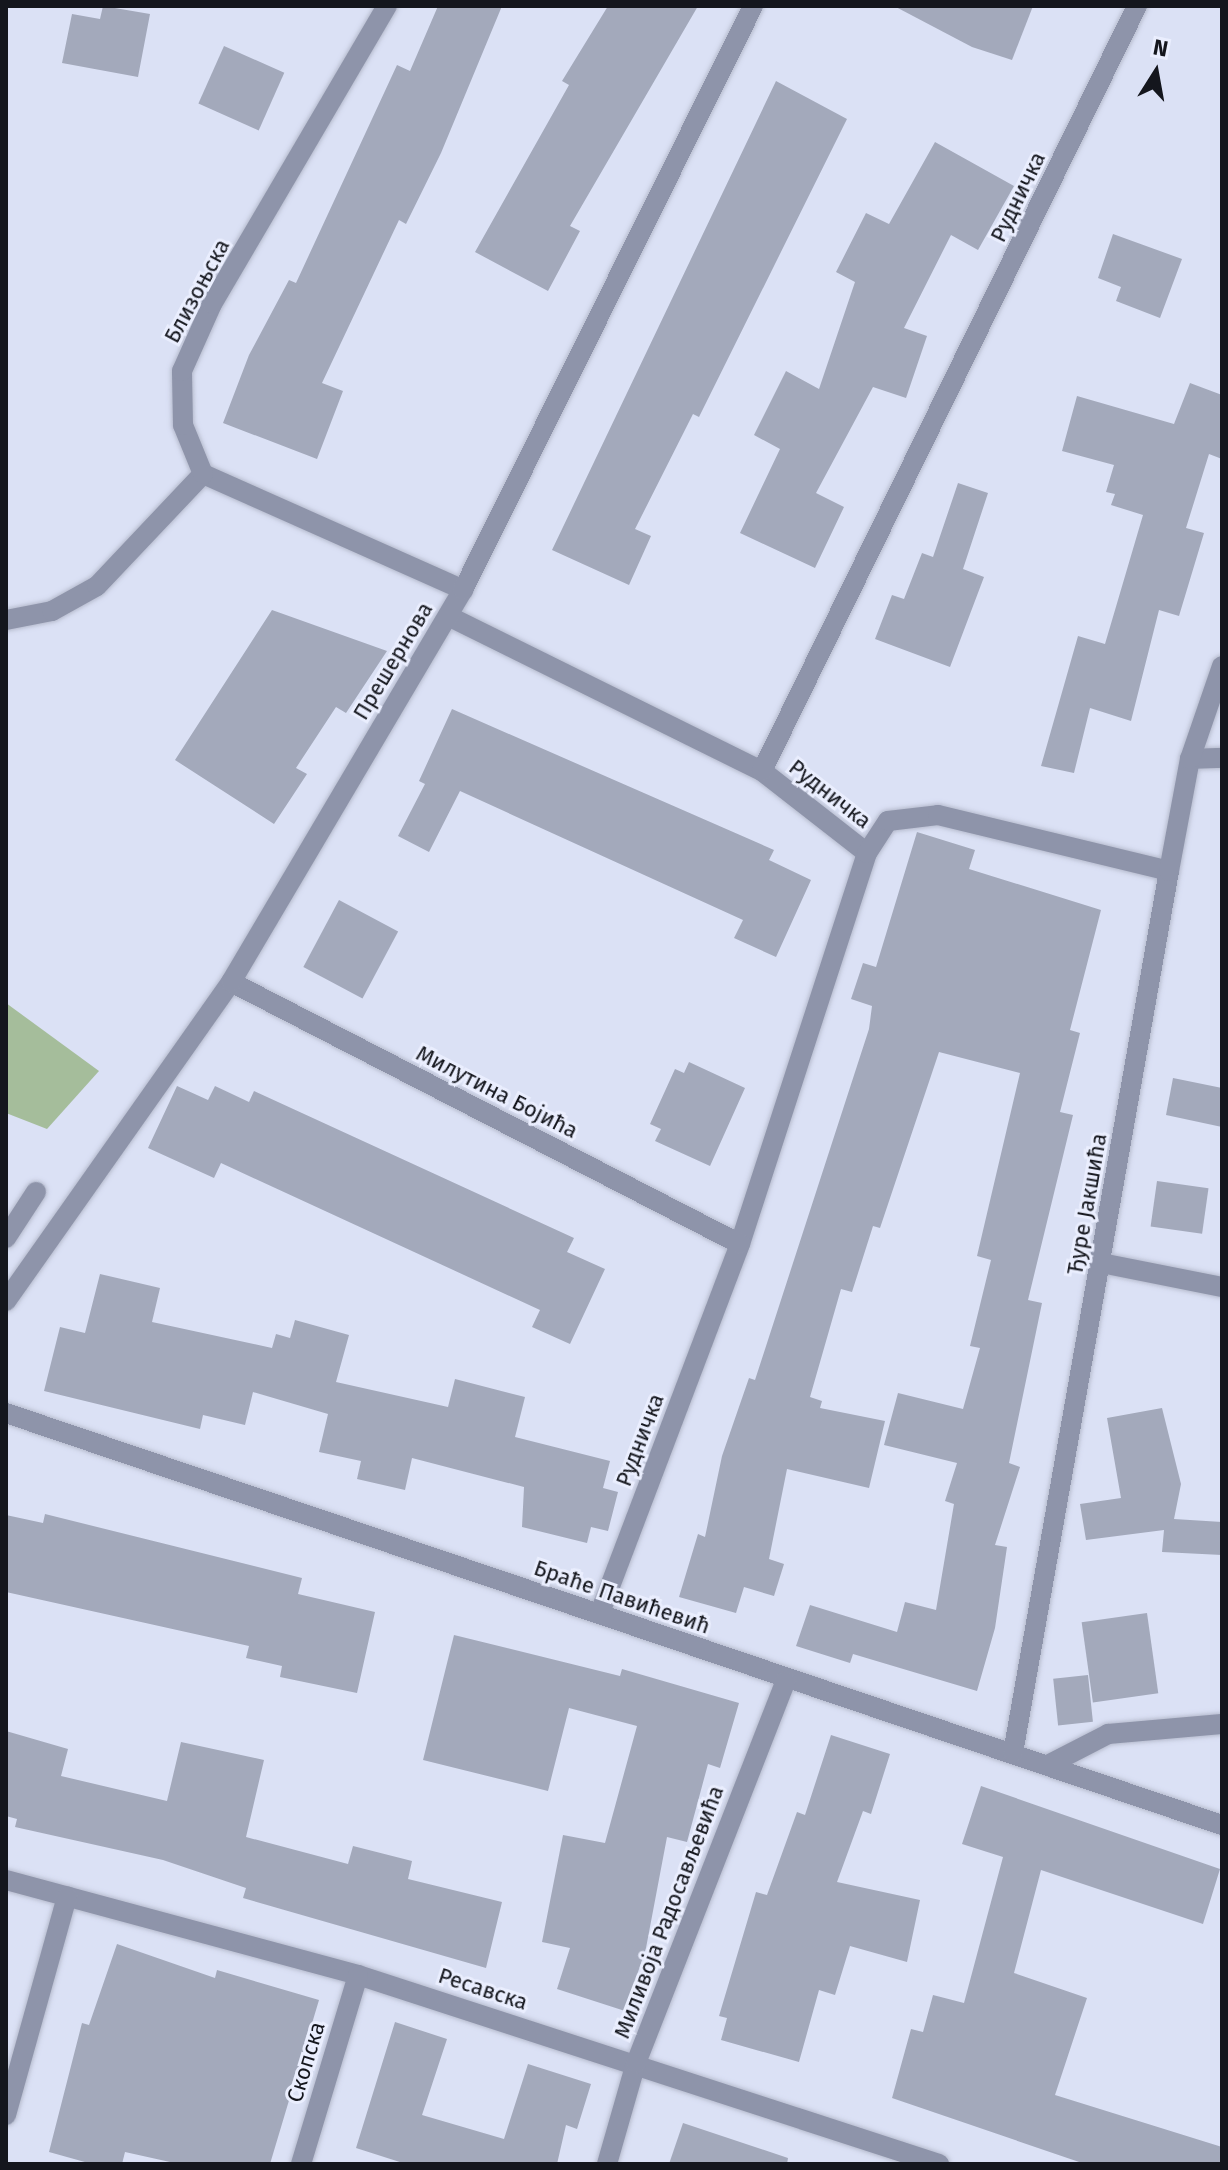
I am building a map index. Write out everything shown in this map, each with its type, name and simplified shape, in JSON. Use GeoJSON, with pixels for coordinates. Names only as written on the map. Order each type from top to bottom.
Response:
{"type":"FeatureCollection","features":[{"type":"Feature","properties":{"kind":"street","name":"Близоњска"},"geometry":{"type":"LineString","coordinates":[[203,474],[183,425],[182,371],[212,304],[387,6]]}},
{"type":"Feature","properties":{"kind":"street","name":"Прешернова"},"geometry":{"type":"LineString","coordinates":[[6,1301],[231,982],[463,590],[753,6]]}},
{"type":"Feature","properties":{"kind":"street","name":"Рудничка"},"geometry":{"type":"LineString","coordinates":[[600,1613],[740,1244],[867,853],[762,771],[1137,6]]}},
{"type":"Feature","properties":{"kind":"street"},"geometry":{"type":"LineString","coordinates":[[6,620],[52,611],[97,586],[203,474],[463,590]]}},
{"type":"Feature","properties":{"kind":"street"},"geometry":{"type":"LineString","coordinates":[[448,616],[762,771]]}},
{"type":"Feature","properties":{"kind":"street","name":"Ђуре Јакшића"},"geometry":{"type":"LineString","coordinates":[[1013,1753],[1190,759],[1222,666]]}},
{"type":"Feature","properties":{"kind":"street"},"geometry":{"type":"LineString","coordinates":[[1190,759],[1222,758]]}},
{"type":"Feature","properties":{"kind":"street"},"geometry":{"type":"LineString","coordinates":[[867,853],[888,821],[938,815],[1169,871]]}},
{"type":"Feature","properties":{"kind":"street","name":"Милутина Бојића"},"geometry":{"type":"LineString","coordinates":[[231,982],[740,1244]]}},
{"type":"Feature","properties":{"kind":"street"},"geometry":{"type":"LineString","coordinates":[[6,1238],[36,1192]]}},
{"type":"Feature","properties":{"kind":"street"},"geometry":{"type":"LineString","coordinates":[[1101,1263],[1222,1287]]}},
{"type":"Feature","properties":{"kind":"street","name":"Браће Павићевић"},"geometry":{"type":"LineString","coordinates":[[6,1413],[600,1613],[786,1681],[1013,1753],[1222,1825]]}},
{"type":"Feature","properties":{"kind":"street","name":"Миливоја Радосављевића"},"geometry":{"type":"LineString","coordinates":[[607,2164],[636,2063],[786,1681]]}},
{"type":"Feature","properties":{"kind":"street"},"geometry":{"type":"LineString","coordinates":[[1048,1765],[1108,1734],[1222,1724]]}},
{"type":"Feature","properties":{"kind":"street","name":"Ресавска"},"geometry":{"type":"LineString","coordinates":[[6,1880],[358,1975],[939,2164]]}},
{"type":"Feature","properties":{"kind":"street"},"geometry":{"type":"LineString","coordinates":[[6,2115],[67,1896]]}},
{"type":"Feature","properties":{"kind":"street","name":"Скопска"},"geometry":{"type":"LineString","coordinates":[[301,2164],[358,1975]]}},
{"type":"Feature","properties":{"kind":"green space"},"geometry":{"type":"Polygon","coordinates":[[[6,1003],[99,1071],[47,1129],[6,1113],[6,1003]]]}},
{"type":"Feature","properties":{"kind":"building"},"geometry":{"type":"Polygon","coordinates":[[[103,6],[150,14],[138,77],[62,63],[72,14],[100,19],[103,6]]]}},
{"type":"Feature","properties":{"kind":"building"},"geometry":{"type":"Polygon","coordinates":[[[438,6],[502,6],[441,153],[406,224],[399,220],[322,383],[343,391],[317,459],[223,423],[249,355],[289,280],[296,283],[397,65],[410,71],[438,6]]]}},
{"type":"Feature","properties":{"kind":"building"},"geometry":{"type":"Polygon","coordinates":[[[608,6],[698,6],[570,226],[580,231],[548,291],[475,252],[569,85],[562,81],[608,6]]]}},
{"type":"Feature","properties":{"kind":"building"},"geometry":{"type":"Polygon","coordinates":[[[894,6],[1033,6],[1012,60],[972,47],[894,6]]]}},
{"type":"Feature","properties":{"kind":"building"},"geometry":{"type":"Polygon","coordinates":[[[224,46],[284,73],[259,130],[198,104],[224,46]]]}},
{"type":"Feature","properties":{"kind":"building"},"geometry":{"type":"Polygon","coordinates":[[[776,81],[847,119],[699,417],[693,414],[635,529],[651,536],[629,585],[552,550],[776,81]]]}},
{"type":"Feature","properties":{"kind":"building"},"geometry":{"type":"Polygon","coordinates":[[[935,142],[1014,186],[978,250],[951,235],[904,328],[927,336],[906,398],[873,387],[816,493],[844,507],[815,568],[740,533],[780,449],[754,435],[786,371],[819,389],[855,282],[836,272],[866,213],[889,224],[935,142]]]}},
{"type":"Feature","properties":{"kind":"building"},"geometry":{"type":"Polygon","coordinates":[[[1113,234],[1182,259],[1160,318],[1116,301],[1121,287],[1098,278],[1113,234]]]}},
{"type":"Feature","properties":{"kind":"building"},"geometry":{"type":"Polygon","coordinates":[[[1190,383],[1222,395],[1222,459],[1209,454],[1186,528],[1204,533],[1179,616],[1159,610],[1131,721],[1090,708],[1074,773],[1041,766],[1078,636],[1105,644],[1143,515],[1111,505],[1115,494],[1106,492],[1114,465],[1062,451],[1077,396],[1174,424],[1190,383]]]}},
{"type":"Feature","properties":{"kind":"building"},"geometry":{"type":"Polygon","coordinates":[[[958,483],[988,493],[963,569],[984,577],[950,667],[875,639],[892,595],[904,599],[922,553],[933,557],[958,483]]]}},
{"type":"Feature","properties":{"kind":"building"},"geometry":{"type":"Polygon","coordinates":[[[272,610],[387,651],[346,713],[336,707],[296,768],[307,774],[274,824],[175,760],[272,610]]]}},
{"type":"Feature","properties":{"kind":"building"},"geometry":{"type":"Polygon","coordinates":[[[452,709],[774,850],[769,860],[811,880],[776,957],[734,938],[743,920],[460,791],[429,852],[398,836],[425,784],[419,781],[452,709]]]}},
{"type":"Feature","properties":{"kind":"building"},"geometry":{"type":"Polygon","coordinates":[[[917,832],[975,850],[969,869],[1101,910],[1070,1030],[1080,1033],[1060,1112],[1073,1115],[1028,1300],[1042,1303],[1009,1463],[1020,1467],[995,1545],[1007,1547],[995,1628],[977,1691],[853,1654],[850,1663],[796,1646],[810,1605],[897,1632],[905,1602],[936,1610],[954,1504],[945,1501],[957,1463],[884,1445],[898,1393],[963,1409],[980,1348],[970,1346],[991,1260],[977,1256],[1020,1073],[939,1052],[880,1228],[873,1226],[852,1292],[841,1289],[810,1397],[822,1401],[820,1408],[885,1421],[869,1488],[787,1469],[769,1559],[784,1564],[774,1596],[744,1587],[736,1613],[679,1597],[698,1534],[705,1537],[722,1456],[749,1378],[755,1380],[869,1029],[872,1006],[851,999],[863,963],[876,967],[917,832]]]}},
{"type":"Feature","properties":{"kind":"building"},"geometry":{"type":"Polygon","coordinates":[[[339,900],[398,931],[362,999],[303,967],[339,900]]]}},
{"type":"Feature","properties":{"kind":"building"},"geometry":{"type":"Polygon","coordinates":[[[689,1062],[745,1088],[710,1166],[655,1141],[661,1129],[650,1124],[675,1069],[684,1073],[689,1062]]]}},
{"type":"Feature","properties":{"kind":"building"},"geometry":{"type":"Polygon","coordinates":[[[1173,1078],[1222,1088],[1222,1127],[1166,1115],[1173,1078]]]}},
{"type":"Feature","properties":{"kind":"building"},"geometry":{"type":"Polygon","coordinates":[[[177,1086],[208,1100],[215,1086],[249,1102],[254,1091],[574,1238],[567,1252],[605,1269],[570,1344],[532,1327],[540,1310],[221,1163],[214,1178],[148,1148],[177,1086]]]}},
{"type":"Feature","properties":{"kind":"building"},"geometry":{"type":"Polygon","coordinates":[[[1157,1181],[1208,1188],[1202,1234],[1151,1227],[1157,1181]]]}},
{"type":"Feature","properties":{"kind":"building"},"geometry":{"type":"Polygon","coordinates":[[[100,1274],[160,1288],[152,1322],[272,1348],[276,1334],[290,1338],[295,1320],[349,1335],[336,1382],[448,1407],[455,1379],[525,1397],[515,1437],[610,1461],[603,1488],[618,1492],[608,1531],[591,1527],[587,1543],[522,1527],[524,1487],[412,1458],[405,1490],[357,1479],[361,1461],[319,1452],[328,1414],[253,1392],[245,1425],[203,1415],[200,1429],[44,1391],[60,1327],[85,1333],[100,1274]]]}},
{"type":"Feature","properties":{"kind":"building"},"geometry":{"type":"Polygon","coordinates":[[[1162,1408],[1181,1484],[1174,1519],[1222,1522],[1222,1555],[1162,1552],[1164,1530],[1086,1540],[1080,1504],[1121,1498],[1107,1418],[1162,1408]]]}},
{"type":"Feature","properties":{"kind":"building"},"geometry":{"type":"Polygon","coordinates":[[[45,1514],[302,1578],[298,1594],[375,1612],[357,1693],[280,1677],[282,1666],[246,1658],[249,1646],[6,1592],[6,1515],[43,1523],[45,1514]]]}},
{"type":"Feature","properties":{"kind":"building"},"geometry":{"type":"Polygon","coordinates":[[[1147,1613],[1158,1693],[1093,1702],[1082,1622],[1147,1613]]]}},
{"type":"Feature","properties":{"kind":"building"},"geometry":{"type":"Polygon","coordinates":[[[454,1635],[620,1676],[622,1669],[739,1703],[720,1768],[708,1764],[687,1842],[667,1837],[646,1948],[625,2011],[557,1989],[570,1948],[542,1942],[563,1835],[605,1843],[637,1726],[569,1708],[548,1791],[423,1760],[454,1635]]]}},
{"type":"Feature","properties":{"kind":"building"},"geometry":{"type":"Polygon","coordinates":[[[1088,1675],[1093,1722],[1058,1725],[1053,1679],[1088,1675]]]}},
{"type":"Feature","properties":{"kind":"building"},"geometry":{"type":"Polygon","coordinates":[[[6,1731],[68,1749],[61,1776],[167,1801],[181,1742],[264,1760],[246,1837],[348,1864],[353,1846],[412,1861],[408,1879],[502,1902],[486,1968],[243,1898],[246,1888],[163,1860],[15,1827],[17,1819],[6,1816],[6,1731]]]}},
{"type":"Feature","properties":{"kind":"building"},"geometry":{"type":"Polygon","coordinates":[[[831,1735],[890,1754],[871,1814],[863,1811],[837,1882],[920,1900],[907,1962],[850,1946],[835,1995],[819,1990],[799,2062],[721,2040],[727,2018],[719,2016],[756,1892],[767,1895],[797,1812],[805,1815],[831,1735]]]}},
{"type":"Feature","properties":{"kind":"building"},"geometry":{"type":"Polygon","coordinates":[[[981,1786],[1220,1869],[1203,1924],[1041,1870],[1014,1973],[1087,1998],[1055,2095],[1222,2147],[1222,2164],[1085,2164],[892,2098],[911,2029],[923,2032],[933,1995],[964,2003],[1003,1857],[962,1844],[981,1786]]]}},
{"type":"Feature","properties":{"kind":"building"},"geometry":{"type":"Polygon","coordinates":[[[117,1944],[215,1978],[217,1970],[319,2000],[270,2164],[179,2164],[125,2152],[122,2164],[92,2164],[49,2152],[82,2023],[89,2025],[117,1944]]]}},
{"type":"Feature","properties":{"kind":"building"},"geometry":{"type":"Polygon","coordinates":[[[395,2022],[447,2039],[422,2115],[504,2139],[528,2064],[591,2084],[577,2129],[566,2125],[557,2164],[406,2164],[356,2148],[395,2022]]]}},
{"type":"Feature","properties":{"kind":"building"},"geometry":{"type":"Polygon","coordinates":[[[683,2123],[788,2158],[787,2164],[669,2164],[683,2123]]]}}]}
